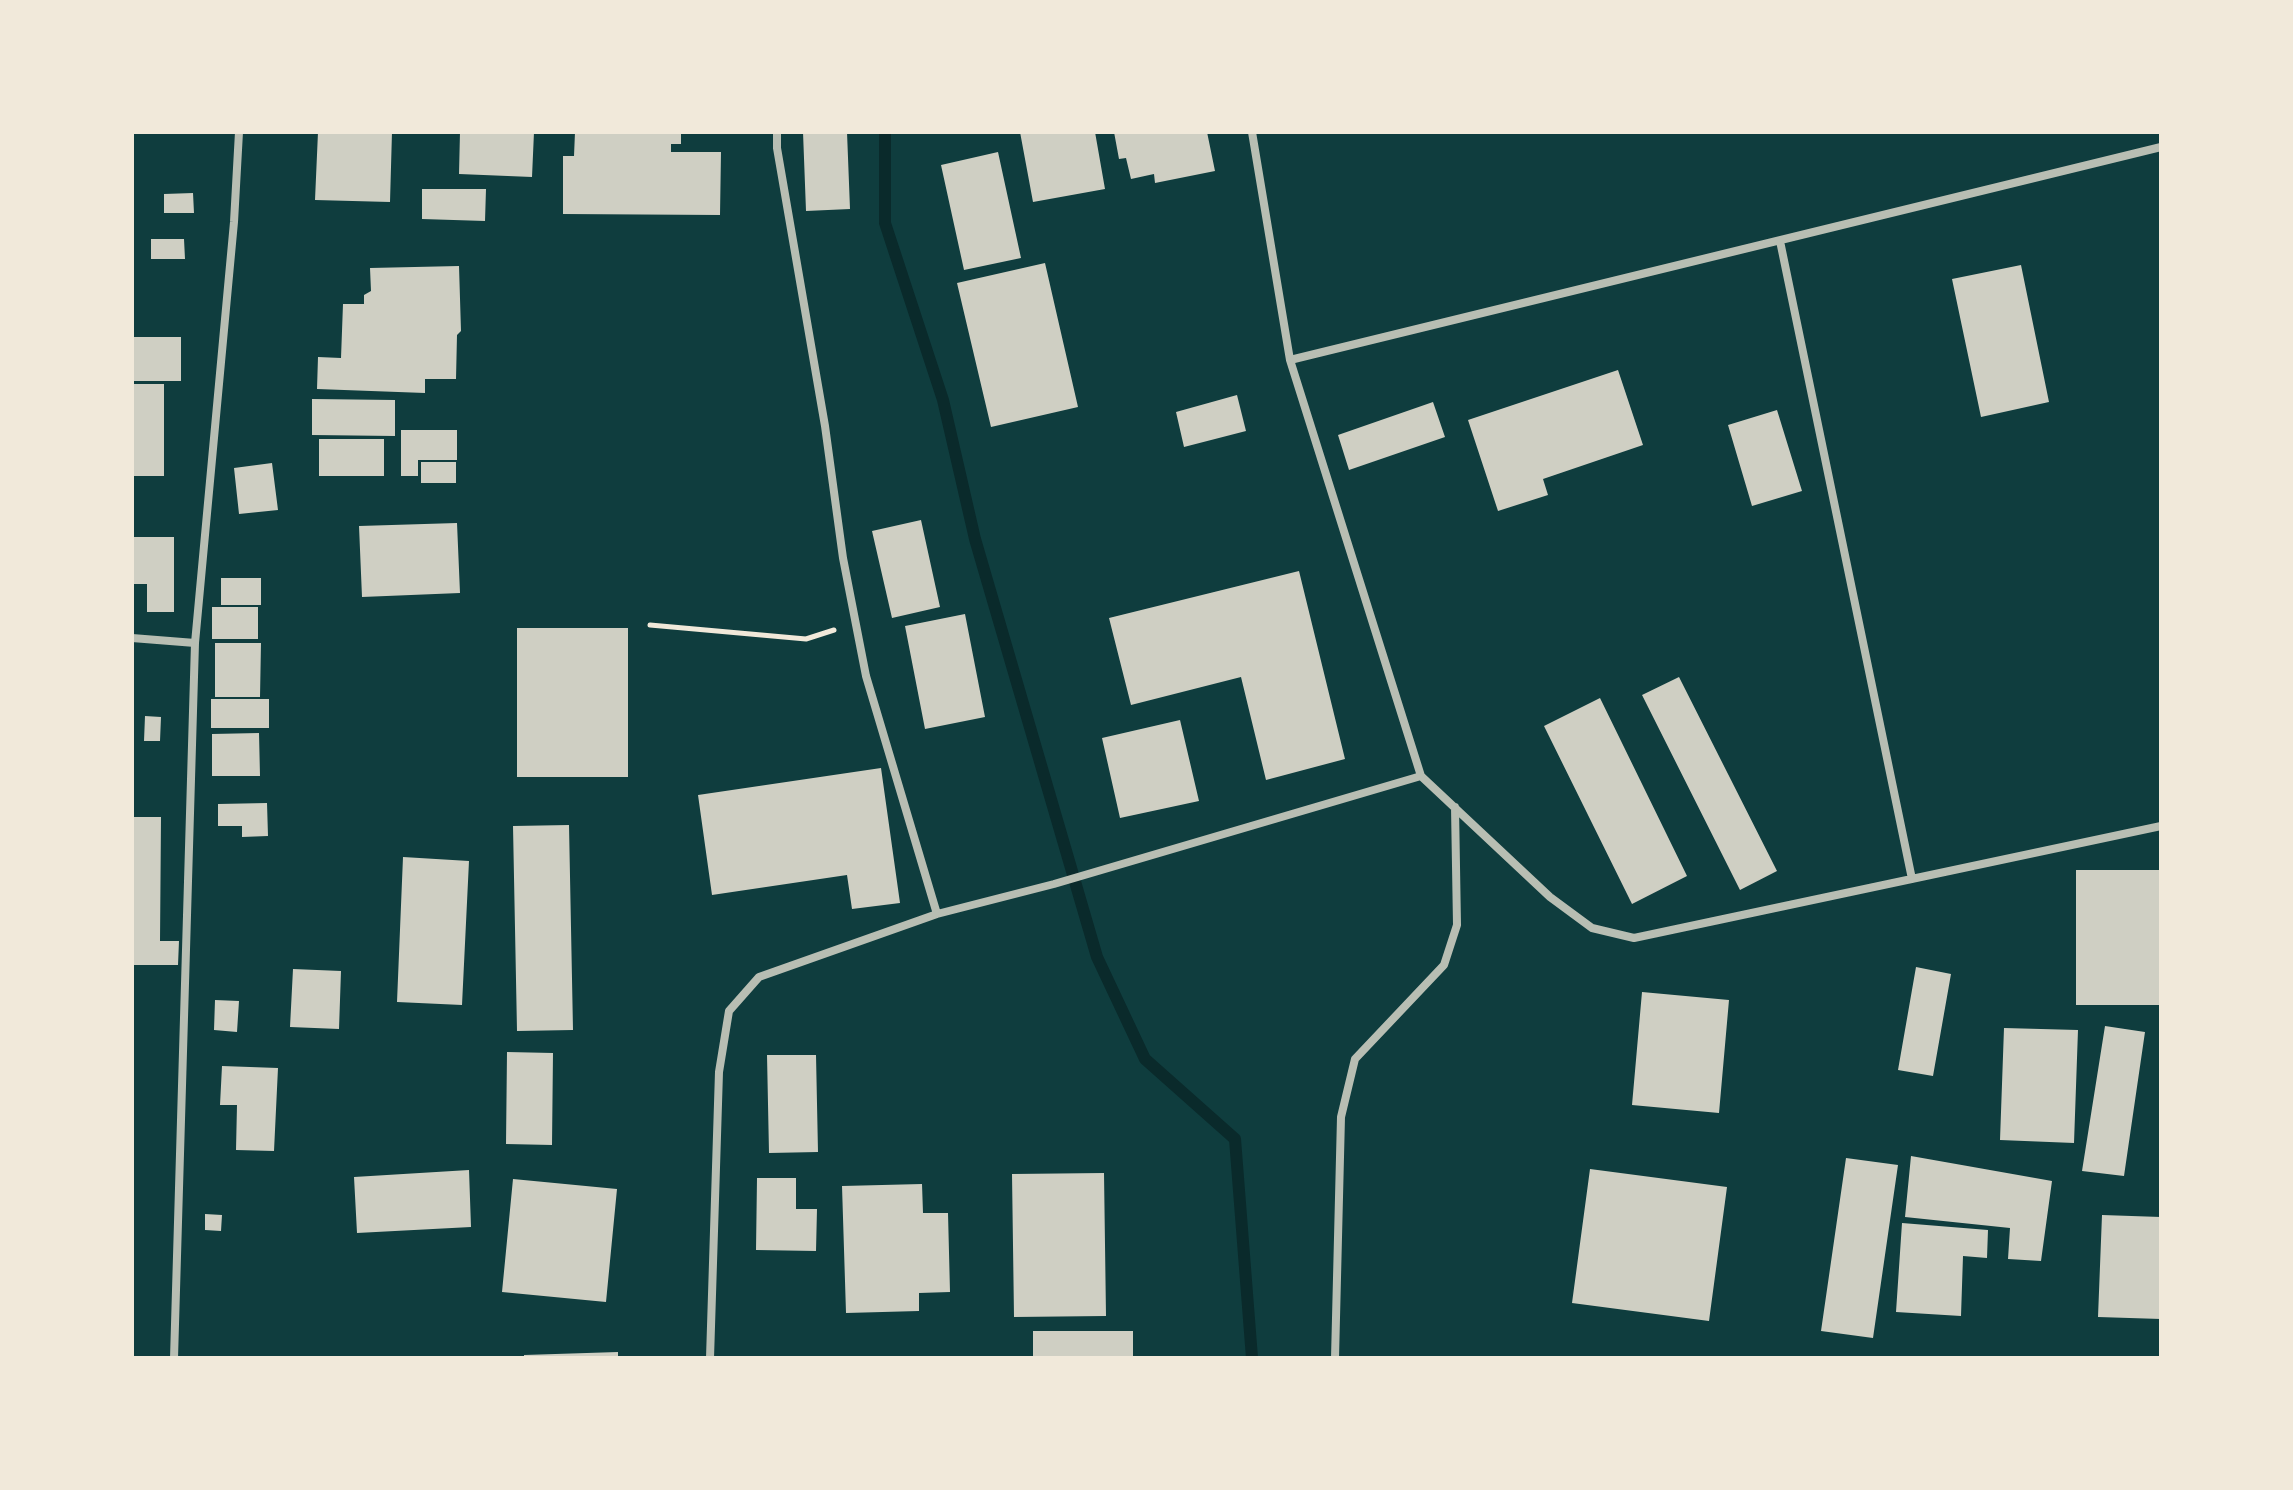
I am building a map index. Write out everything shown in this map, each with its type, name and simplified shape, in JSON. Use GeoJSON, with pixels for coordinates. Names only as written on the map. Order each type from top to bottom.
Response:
{"type":"FeatureCollection","features":[{"type":"Feature","properties":{"kind":"street"},"geometry":{"type":"LineString","coordinates":[[174,1358],[195,643],[234,222],[239,132]]}},
{"type":"Feature","properties":{"kind":"street"},"geometry":{"type":"LineString","coordinates":[[777,132],[777,148],[866,676],[937,914]]}},
{"type":"Feature","properties":{"kind":"street"},"geometry":{"type":"LineString","coordinates":[[1252,132],[1290,360],[1421,776],[1550,897],[1592,928],[1634,938],[2161,826]]}},
{"type":"Feature","properties":{"kind":"street"},"geometry":{"type":"LineString","coordinates":[[1290,360],[2161,147]]}},
{"type":"Feature","properties":{"kind":"street"},"geometry":{"type":"LineString","coordinates":[[1780,241],[1912,879]]}},
{"type":"Feature","properties":{"kind":"street"},"geometry":{"type":"LineString","coordinates":[[132,638],[195,643]]}},
{"type":"Feature","properties":{"kind":"street"},"geometry":{"type":"LineString","coordinates":[[710,1358],[719,1072],[729,1011],[759,977],[937,914],[1101,871],[1421,776]]}},
{"type":"Feature","properties":{"kind":"street"},"geometry":{"type":"LineString","coordinates":[[1335,1358],[1341,1117],[1355,1059],[1444,965],[1457,925],[1455,807]]}},
{"type":"Feature","properties":{"kind":"path"},"geometry":{"type":"LineString","coordinates":[[650,625],[806,639],[856,622]]}},
{"type":"Feature","properties":{"kind":"building"},"geometry":{"type":"Polygon","coordinates":[[[318,132],[392,132],[390,202],[315,200],[318,132]]]}},
{"type":"Feature","properties":{"kind":"building"},"geometry":{"type":"Polygon","coordinates":[[[460,132],[534,132],[532,177],[459,174],[460,132]]]}},
{"type":"Feature","properties":{"kind":"building"},"geometry":{"type":"Polygon","coordinates":[[[575,132],[681,132],[681,144],[671,144],[671,152],[721,152],[720,215],[563,214],[563,156],[574,156],[575,132]]]}},
{"type":"Feature","properties":{"kind":"building"},"geometry":{"type":"Polygon","coordinates":[[[803,132],[847,132],[850,209],[806,211],[803,132]]]}},
{"type":"Feature","properties":{"kind":"building"},"geometry":{"type":"Polygon","coordinates":[[[1020,132],[1095,132],[1105,189],[1033,202],[1020,132]]]}},
{"type":"Feature","properties":{"kind":"building"},"geometry":{"type":"Polygon","coordinates":[[[1114,132],[1207,132],[1215,171],[1155,183],[1154,174],[1131,179],[1126,158],[1119,159],[1114,132]]]}},
{"type":"Feature","properties":{"kind":"building"},"geometry":{"type":"Polygon","coordinates":[[[998,152],[1021,258],[964,270],[941,165],[998,152]]]}},
{"type":"Feature","properties":{"kind":"building"},"geometry":{"type":"Polygon","coordinates":[[[422,189],[486,189],[485,221],[422,219],[422,189]]]}},
{"type":"Feature","properties":{"kind":"building"},"geometry":{"type":"Polygon","coordinates":[[[193,193],[194,213],[164,213],[164,194],[193,193]]]}},
{"type":"Feature","properties":{"kind":"building"},"geometry":{"type":"Polygon","coordinates":[[[151,239],[184,239],[185,259],[151,259],[151,239]]]}},
{"type":"Feature","properties":{"kind":"building"},"geometry":{"type":"Polygon","coordinates":[[[1045,263],[1078,407],[991,427],[957,283],[1045,263]]]}},
{"type":"Feature","properties":{"kind":"building"},"geometry":{"type":"Polygon","coordinates":[[[2021,265],[2049,402],[1981,417],[1952,279],[2021,265]]]}},
{"type":"Feature","properties":{"kind":"building"},"geometry":{"type":"Polygon","coordinates":[[[459,266],[461,331],[457,335],[456,379],[425,379],[425,393],[317,389],[318,357],[341,358],[343,304],[364,304],[364,295],[371,291],[370,268],[459,266]]]}},
{"type":"Feature","properties":{"kind":"building"},"geometry":{"type":"Polygon","coordinates":[[[132,337],[181,337],[181,381],[132,381],[132,337]]]}},
{"type":"Feature","properties":{"kind":"building"},"geometry":{"type":"Polygon","coordinates":[[[1618,370],[1643,445],[1543,479],[1548,495],[1498,511],[1468,420],[1618,370]]]}},
{"type":"Feature","properties":{"kind":"building"},"geometry":{"type":"Polygon","coordinates":[[[132,384],[164,384],[164,476],[132,476],[132,384]]]}},
{"type":"Feature","properties":{"kind":"building"},"geometry":{"type":"Polygon","coordinates":[[[1237,395],[1246,431],[1184,447],[1176,412],[1237,395]]]}},
{"type":"Feature","properties":{"kind":"building"},"geometry":{"type":"Polygon","coordinates":[[[312,399],[395,400],[395,436],[312,435],[312,399]]]}},
{"type":"Feature","properties":{"kind":"building"},"geometry":{"type":"Polygon","coordinates":[[[1433,402],[1445,437],[1349,470],[1338,435],[1433,402]]]}},
{"type":"Feature","properties":{"kind":"building"},"geometry":{"type":"Polygon","coordinates":[[[1777,410],[1802,491],[1752,506],[1728,425],[1777,410]]]}},
{"type":"Feature","properties":{"kind":"building"},"geometry":{"type":"Polygon","coordinates":[[[401,430],[457,430],[457,460],[418,460],[418,476],[401,476],[401,430]]]}},
{"type":"Feature","properties":{"kind":"building"},"geometry":{"type":"Polygon","coordinates":[[[319,439],[384,439],[384,476],[319,476],[319,439]]]}},
{"type":"Feature","properties":{"kind":"building"},"geometry":{"type":"Polygon","coordinates":[[[421,462],[456,462],[456,483],[421,483],[421,462]]]}},
{"type":"Feature","properties":{"kind":"building"},"geometry":{"type":"Polygon","coordinates":[[[272,463],[278,510],[239,514],[234,468],[272,463]]]}},
{"type":"Feature","properties":{"kind":"building"},"geometry":{"type":"Polygon","coordinates":[[[921,520],[940,607],[892,618],[872,531],[921,520]]]}},
{"type":"Feature","properties":{"kind":"building"},"geometry":{"type":"Polygon","coordinates":[[[457,523],[460,593],[362,597],[359,526],[457,523]]]}},
{"type":"Feature","properties":{"kind":"building"},"geometry":{"type":"Polygon","coordinates":[[[132,537],[174,537],[174,612],[147,612],[147,584],[132,584],[132,537]]]}},
{"type":"Feature","properties":{"kind":"building"},"geometry":{"type":"Polygon","coordinates":[[[1299,571],[1345,759],[1266,780],[1241,677],[1131,705],[1109,618],[1299,571]]]}},
{"type":"Feature","properties":{"kind":"building"},"geometry":{"type":"Polygon","coordinates":[[[221,578],[261,578],[261,605],[221,605],[221,578]]]}},
{"type":"Feature","properties":{"kind":"building"},"geometry":{"type":"Polygon","coordinates":[[[212,607],[258,607],[258,639],[212,639],[212,607]]]}},
{"type":"Feature","properties":{"kind":"building"},"geometry":{"type":"Polygon","coordinates":[[[965,614],[985,717],[925,729],[905,626],[965,614]]]}},
{"type":"Feature","properties":{"kind":"building"},"geometry":{"type":"Polygon","coordinates":[[[517,628],[628,628],[628,777],[517,777],[517,628]]]}},
{"type":"Feature","properties":{"kind":"building"},"geometry":{"type":"Polygon","coordinates":[[[215,643],[261,643],[260,697],[215,697],[215,643]]]}},
{"type":"Feature","properties":{"kind":"building"},"geometry":{"type":"Polygon","coordinates":[[[1679,677],[1777,871],[1740,890],[1642,695],[1679,677]]]}},
{"type":"Feature","properties":{"kind":"building"},"geometry":{"type":"Polygon","coordinates":[[[1600,698],[1687,876],[1632,904],[1544,726],[1600,698]]]}},
{"type":"Feature","properties":{"kind":"building"},"geometry":{"type":"Polygon","coordinates":[[[211,699],[269,699],[269,728],[211,728],[211,699]]]}},
{"type":"Feature","properties":{"kind":"building"},"geometry":{"type":"Polygon","coordinates":[[[145,716],[161,717],[160,741],[144,741],[145,716]]]}},
{"type":"Feature","properties":{"kind":"building"},"geometry":{"type":"Polygon","coordinates":[[[1180,720],[1199,801],[1120,818],[1102,738],[1180,720]]]}},
{"type":"Feature","properties":{"kind":"building"},"geometry":{"type":"Polygon","coordinates":[[[259,733],[260,776],[212,776],[212,734],[259,733]]]}},
{"type":"Feature","properties":{"kind":"building"},"geometry":{"type":"Polygon","coordinates":[[[881,768],[900,903],[852,909],[847,875],[712,895],[698,795],[881,768]]]}},
{"type":"Feature","properties":{"kind":"building"},"geometry":{"type":"Polygon","coordinates":[[[267,803],[268,836],[242,837],[242,826],[218,826],[218,804],[267,803]]]}},
{"type":"Feature","properties":{"kind":"building"},"geometry":{"type":"Polygon","coordinates":[[[132,817],[161,817],[160,941],[179,941],[178,965],[132,965],[132,817]]]}},
{"type":"Feature","properties":{"kind":"building"},"geometry":{"type":"Polygon","coordinates":[[[569,825],[573,1030],[517,1031],[513,826],[569,825]]]}},
{"type":"Feature","properties":{"kind":"building"},"geometry":{"type":"Polygon","coordinates":[[[403,857],[469,861],[462,1005],[397,1002],[403,857]]]}},
{"type":"Feature","properties":{"kind":"building"},"geometry":{"type":"Polygon","coordinates":[[[2076,870],[2161,870],[2161,1005],[2076,1005],[2076,870]]]}},
{"type":"Feature","properties":{"kind":"building"},"geometry":{"type":"Polygon","coordinates":[[[1916,967],[1951,974],[1933,1076],[1898,1070],[1916,967]]]}},
{"type":"Feature","properties":{"kind":"building"},"geometry":{"type":"Polygon","coordinates":[[[293,969],[341,971],[339,1029],[290,1027],[293,969]]]}},
{"type":"Feature","properties":{"kind":"building"},"geometry":{"type":"Polygon","coordinates":[[[1642,992],[1729,1000],[1719,1113],[1632,1105],[1642,992]]]}},
{"type":"Feature","properties":{"kind":"building"},"geometry":{"type":"Polygon","coordinates":[[[215,1000],[239,1001],[237,1032],[214,1030],[215,1000]]]}},
{"type":"Feature","properties":{"kind":"building"},"geometry":{"type":"Polygon","coordinates":[[[2105,1026],[2145,1032],[2124,1176],[2082,1171],[2105,1026]]]}},
{"type":"Feature","properties":{"kind":"building"},"geometry":{"type":"Polygon","coordinates":[[[2004,1028],[2078,1030],[2074,1143],[2000,1140],[2004,1028]]]}},
{"type":"Feature","properties":{"kind":"building"},"geometry":{"type":"Polygon","coordinates":[[[507,1052],[553,1053],[552,1145],[506,1144],[507,1052]]]}},
{"type":"Feature","properties":{"kind":"building"},"geometry":{"type":"Polygon","coordinates":[[[767,1055],[816,1055],[818,1152],[769,1153],[767,1055]]]}},
{"type":"Feature","properties":{"kind":"building"},"geometry":{"type":"Polygon","coordinates":[[[222,1066],[278,1068],[274,1151],[236,1150],[237,1105],[220,1105],[222,1066]]]}},
{"type":"Feature","properties":{"kind":"building"},"geometry":{"type":"Polygon","coordinates":[[[1911,1156],[2052,1181],[2041,1261],[2008,1259],[2010,1228],[1905,1217],[1911,1156]]]}},
{"type":"Feature","properties":{"kind":"building"},"geometry":{"type":"Polygon","coordinates":[[[1846,1158],[1898,1165],[1873,1338],[1821,1331],[1846,1158]]]}},
{"type":"Feature","properties":{"kind":"building"},"geometry":{"type":"Polygon","coordinates":[[[1590,1169],[1727,1187],[1709,1321],[1572,1303],[1590,1169]]]}},
{"type":"Feature","properties":{"kind":"building"},"geometry":{"type":"Polygon","coordinates":[[[469,1170],[471,1227],[357,1233],[354,1177],[469,1170]]]}},
{"type":"Feature","properties":{"kind":"building"},"geometry":{"type":"Polygon","coordinates":[[[1104,1173],[1106,1316],[1014,1317],[1012,1174],[1104,1173]]]}},
{"type":"Feature","properties":{"kind":"building"},"geometry":{"type":"Polygon","coordinates":[[[757,1178],[796,1178],[796,1209],[817,1209],[816,1251],[756,1250],[757,1178]]]}},
{"type":"Feature","properties":{"kind":"building"},"geometry":{"type":"Polygon","coordinates":[[[513,1179],[617,1189],[606,1302],[502,1292],[513,1179]]]}},
{"type":"Feature","properties":{"kind":"building"},"geometry":{"type":"Polygon","coordinates":[[[922,1184],[923,1213],[948,1213],[950,1292],[919,1293],[919,1311],[846,1313],[842,1186],[922,1184]]]}},
{"type":"Feature","properties":{"kind":"building"},"geometry":{"type":"Polygon","coordinates":[[[205,1214],[222,1215],[221,1231],[205,1230],[205,1214]]]}},
{"type":"Feature","properties":{"kind":"building"},"geometry":{"type":"Polygon","coordinates":[[[2102,1215],[2161,1217],[2161,1319],[2098,1317],[2102,1215]]]}},
{"type":"Feature","properties":{"kind":"building"},"geometry":{"type":"Polygon","coordinates":[[[1902,1223],[1988,1230],[1987,1258],[1963,1256],[1961,1316],[1896,1312],[1902,1223]]]}},
{"type":"Feature","properties":{"kind":"building"},"geometry":{"type":"Polygon","coordinates":[[[1033,1331],[1133,1331],[1133,1358],[1033,1358],[1033,1331]]]}},
{"type":"Feature","properties":{"kind":"building"},"geometry":{"type":"Polygon","coordinates":[[[618,1352],[618,1358],[524,1358],[524,1355],[618,1352]]]}},
{"type":"Feature","properties":{"kind":"waterway"},"geometry":{"type":"LineString","coordinates":[[885,132],[885,223],[943,400],[975,539],[1097,957],[1145,1059],[1235,1139],[1252,1358]]}}]}
